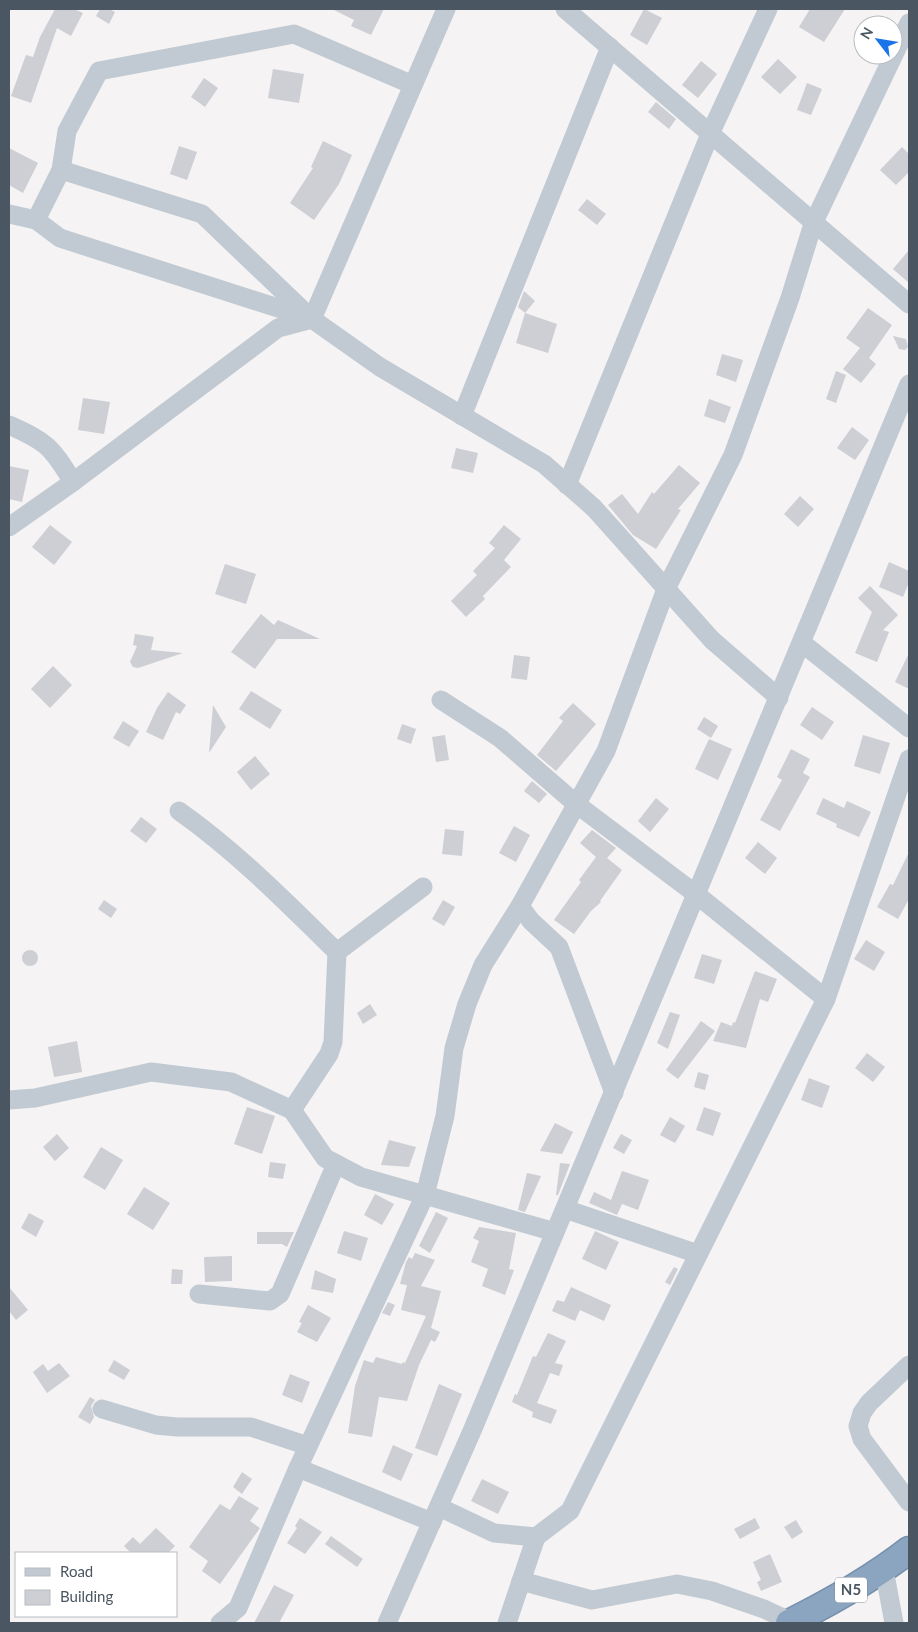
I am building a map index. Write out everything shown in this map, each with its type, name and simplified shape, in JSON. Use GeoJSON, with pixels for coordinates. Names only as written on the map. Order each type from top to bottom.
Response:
{"type":"FeatureCollection","features":[{"type":"Feature","properties":{"kind":"highway","name":"N5"},"geometry":{"type":"LineString","coordinates":[[790,1623],[828,1604],[884,1569],[909,1550]]}},
{"type":"Feature","properties":{"kind":"street"},"geometry":{"type":"LineString","coordinates":[[312,319],[446,9]]}},
{"type":"Feature","properties":{"kind":"street"},"geometry":{"type":"LineString","coordinates":[[565,9],[813,224],[909,304]]}},
{"type":"Feature","properties":{"kind":"street"},"geometry":{"type":"LineString","coordinates":[[567,485],[710,134],[768,9]]}},
{"type":"Feature","properties":{"kind":"street"},"geometry":{"type":"LineString","coordinates":[[220,1623],[238,1608],[298,1468],[425,1195],[445,1116],[454,1048],[467,1004],[483,965],[520,906],[606,751],[666,589],[733,455],[790,298],[813,224],[909,23]]}},
{"type":"Feature","properties":{"kind":"street"},"geometry":{"type":"LineString","coordinates":[[36,220],[61,170],[67,131],[99,71],[294,34],[413,85]]}},
{"type":"Feature","properties":{"kind":"street"},"geometry":{"type":"LineString","coordinates":[[462,416],[610,47]]}},
{"type":"Feature","properties":{"kind":"street"},"geometry":{"type":"LineString","coordinates":[[61,170],[202,214],[312,319],[380,367],[544,464],[594,508],[712,640],[779,698]]}},
{"type":"Feature","properties":{"kind":"street"},"geometry":{"type":"LineString","coordinates":[[9,214],[36,220],[60,238],[312,319]]}},
{"type":"Feature","properties":{"kind":"street"},"geometry":{"type":"LineString","coordinates":[[9,527],[73,482],[278,328],[312,319]]}},
{"type":"Feature","properties":{"kind":"street"},"geometry":{"type":"LineString","coordinates":[[387,1623],[436,1514],[614,1093],[909,384]]}},
{"type":"Feature","properties":{"kind":"street"},"geometry":{"type":"LineString","coordinates":[[9,424],[37,438],[54,451],[73,482]]}},
{"type":"Feature","properties":{"kind":"street"},"geometry":{"type":"LineString","coordinates":[[802,642],[909,728]]}},
{"type":"Feature","properties":{"kind":"street"},"geometry":{"type":"LineString","coordinates":[[441,700],[500,738],[576,803],[697,895],[826,998]]}},
{"type":"Feature","properties":{"kind":"street"},"geometry":{"type":"LineString","coordinates":[[507,1623],[536,1537],[570,1511],[826,998],[909,760]]}},
{"type":"Feature","properties":{"kind":"street"},"geometry":{"type":"LineString","coordinates":[[179,811],[204,829],[280,896],[337,952],[333,1042],[329,1054],[292,1110]]}},
{"type":"Feature","properties":{"kind":"street"},"geometry":{"type":"LineString","coordinates":[[337,952],[423,887]]}},
{"type":"Feature","properties":{"kind":"street"},"geometry":{"type":"LineString","coordinates":[[520,906],[531,921],[559,947],[614,1093]]}},
{"type":"Feature","properties":{"kind":"street"},"geometry":{"type":"LineString","coordinates":[[9,1100],[34,1098],[151,1072],[231,1082],[292,1110],[325,1158],[361,1177],[555,1232]]}},
{"type":"Feature","properties":{"kind":"street"},"geometry":{"type":"LineString","coordinates":[[199,1294],[270,1301],[280,1294],[336,1164]]}},
{"type":"Feature","properties":{"kind":"street"},"geometry":{"type":"LineString","coordinates":[[565,1209],[698,1254]]}},
{"type":"Feature","properties":{"kind":"street"},"geometry":{"type":"LineString","coordinates":[[909,1365],[869,1402],[858,1426],[862,1439],[909,1502]]}},
{"type":"Feature","properties":{"kind":"street"},"geometry":{"type":"LineString","coordinates":[[102,1409],[156,1425],[177,1427],[251,1427],[308,1446]]}},
{"type":"Feature","properties":{"kind":"street"},"geometry":{"type":"LineString","coordinates":[[298,1468],[494,1533],[536,1537]]}},
{"type":"Feature","properties":{"kind":"street"},"geometry":{"type":"LineString","coordinates":[[884,1569],[894,1623]]}},
{"type":"Feature","properties":{"kind":"street"},"geometry":{"type":"LineString","coordinates":[[521,1580],[592,1600],[677,1584],[712,1591],[764,1609],[790,1623]]}},
{"type":"Feature","properties":{"kind":"building"},"geometry":{"type":"Polygon","coordinates":[[[55,9],[74,9],[83,13],[71,36],[57,28],[31,103],[11,96],[26,55],[33,57],[40,37],[55,9]]]}},
{"type":"Feature","properties":{"kind":"building"},"geometry":{"type":"Polygon","coordinates":[[[100,9],[109,9],[115,12],[109,24],[96,16],[100,9]]]}},
{"type":"Feature","properties":{"kind":"building"},"geometry":{"type":"Polygon","coordinates":[[[332,9],[384,9],[371,35],[351,26],[354,20],[332,9]]]}},
{"type":"Feature","properties":{"kind":"building"},"geometry":{"type":"Polygon","coordinates":[[[644,9],[662,18],[647,45],[630,35],[644,9]]]}},
{"type":"Feature","properties":{"kind":"building"},"geometry":{"type":"Polygon","coordinates":[[[810,9],[845,9],[824,42],[799,27],[810,9]]]}},
{"type":"Feature","properties":{"kind":"building"},"geometry":{"type":"Polygon","coordinates":[[[778,59],[797,77],[780,94],[761,77],[778,59]]]}},
{"type":"Feature","properties":{"kind":"building"},"geometry":{"type":"Polygon","coordinates":[[[701,61],[717,74],[698,98],[682,85],[701,61]]]}},
{"type":"Feature","properties":{"kind":"building"},"geometry":{"type":"Polygon","coordinates":[[[273,69],[304,74],[299,103],[268,98],[273,69]]]}},
{"type":"Feature","properties":{"kind":"building"},"geometry":{"type":"Polygon","coordinates":[[[204,78],[218,88],[205,107],[191,97],[204,78]]]}},
{"type":"Feature","properties":{"kind":"building"},"geometry":{"type":"Polygon","coordinates":[[[807,83],[822,89],[811,115],[797,110],[807,83]]]}},
{"type":"Feature","properties":{"kind":"building"},"geometry":{"type":"Polygon","coordinates":[[[656,102],[676,119],[669,129],[648,112],[656,102]]]}},
{"type":"Feature","properties":{"kind":"building"},"geometry":{"type":"Polygon","coordinates":[[[323,141],[352,155],[339,184],[314,220],[290,203],[313,168],[311,167],[323,141]]]}},
{"type":"Feature","properties":{"kind":"building"},"geometry":{"type":"Polygon","coordinates":[[[179,146],[197,152],[187,180],[170,174],[179,146]]]}},
{"type":"Feature","properties":{"kind":"building"},"geometry":{"type":"Polygon","coordinates":[[[902,147],[909,154],[909,172],[896,185],[880,170],[902,147]]]}},
{"type":"Feature","properties":{"kind":"building"},"geometry":{"type":"Polygon","coordinates":[[[9,148],[38,163],[23,193],[9,185],[9,148]]]}},
{"type":"Feature","properties":{"kind":"building"},"geometry":{"type":"Polygon","coordinates":[[[587,199],[606,214],[597,225],[578,210],[587,199]]]}},
{"type":"Feature","properties":{"kind":"building"},"geometry":{"type":"Polygon","coordinates":[[[909,250],[909,283],[893,269],[909,250]]]}},
{"type":"Feature","properties":{"kind":"building"},"geometry":{"type":"Polygon","coordinates":[[[524,291],[535,301],[525,313],[518,307],[524,291]]]}},
{"type":"Feature","properties":{"kind":"building"},"geometry":{"type":"Polygon","coordinates":[[[868,308],[892,325],[869,358],[876,364],[861,383],[843,369],[860,348],[846,338],[868,308]]]}},
{"type":"Feature","properties":{"kind":"building"},"geometry":{"type":"Polygon","coordinates":[[[525,313],[557,324],[548,353],[516,343],[525,313]]]}},
{"type":"Feature","properties":{"kind":"building"},"geometry":{"type":"Polygon","coordinates":[[[893,336],[906,339],[908,347],[905,350],[899,349],[893,336]]]}},
{"type":"Feature","properties":{"kind":"building"},"geometry":{"type":"Polygon","coordinates":[[[722,354],[743,360],[736,382],[716,375],[722,354]]]}},
{"type":"Feature","properties":{"kind":"building"},"geometry":{"type":"Polygon","coordinates":[[[836,371],[846,375],[836,403],[826,399],[836,371]]]}},
{"type":"Feature","properties":{"kind":"building"},"geometry":{"type":"Polygon","coordinates":[[[83,398],[110,402],[104,434],[78,430],[83,398]]]}},
{"type":"Feature","properties":{"kind":"building"},"geometry":{"type":"Polygon","coordinates":[[[709,399],[731,407],[725,423],[704,416],[709,399]]]}},
{"type":"Feature","properties":{"kind":"building"},"geometry":{"type":"Polygon","coordinates":[[[852,427],[869,440],[855,460],[837,448],[852,427]]]}},
{"type":"Feature","properties":{"kind":"building"},"geometry":{"type":"Polygon","coordinates":[[[456,448],[478,453],[473,473],[451,468],[456,448]]]}},
{"type":"Feature","properties":{"kind":"building"},"geometry":{"type":"Polygon","coordinates":[[[679,465],[700,483],[678,509],[681,510],[656,549],[633,535],[608,505],[622,494],[638,514],[652,492],[654,494],[679,465]]]}},
{"type":"Feature","properties":{"kind":"building"},"geometry":{"type":"Polygon","coordinates":[[[9,466],[29,470],[22,502],[9,499],[9,466]]]}},
{"type":"Feature","properties":{"kind":"building"},"geometry":{"type":"Polygon","coordinates":[[[800,496],[814,509],[798,527],[784,514],[800,496]]]}},
{"type":"Feature","properties":{"kind":"building"},"geometry":{"type":"Polygon","coordinates":[[[50,525],[72,542],[54,565],[32,547],[50,525]]]}},
{"type":"Feature","properties":{"kind":"building"},"geometry":{"type":"Polygon","coordinates":[[[504,525],[521,539],[504,560],[511,567],[483,596],[485,599],[466,617],[451,601],[477,575],[473,571],[495,548],[489,543],[504,525]]]}},
{"type":"Feature","properties":{"kind":"building"},"geometry":{"type":"Polygon","coordinates":[[[889,562],[909,571],[909,582],[903,597],[879,587],[889,562]]]}},
{"type":"Feature","properties":{"kind":"building"},"geometry":{"type":"Polygon","coordinates":[[[225,564],[256,574],[246,604],[215,594],[225,564]]]}},
{"type":"Feature","properties":{"kind":"building"},"geometry":{"type":"Polygon","coordinates":[[[870,586],[898,615],[883,630],[889,632],[877,662],[855,653],[872,612],[858,598],[870,586]]]}},
{"type":"Feature","properties":{"kind":"building"},"geometry":{"type":"Polygon","coordinates":[[[261,614],[274,625],[278,620],[320,639],[277,639],[255,669],[231,652],[261,614]]]}},
{"type":"Feature","properties":{"kind":"building"},"geometry":{"type":"Polygon","coordinates":[[[135,634],[154,637],[151,650],[183,653],[138,668],[133,667],[130,662],[137,646],[133,645],[135,634]]]}},
{"type":"Feature","properties":{"kind":"building"},"geometry":{"type":"Polygon","coordinates":[[[909,653],[909,689],[895,682],[909,653]]]}},
{"type":"Feature","properties":{"kind":"building"},"geometry":{"type":"Polygon","coordinates":[[[514,655],[530,657],[527,680],[511,678],[514,655]]]}},
{"type":"Feature","properties":{"kind":"building"},"geometry":{"type":"Polygon","coordinates":[[[53,666],[72,685],[50,708],[31,689],[53,666]]]}},
{"type":"Feature","properties":{"kind":"building"},"geometry":{"type":"Polygon","coordinates":[[[251,691],[282,710],[270,729],[239,709],[251,691]]]}},
{"type":"Feature","properties":{"kind":"building"},"geometry":{"type":"Polygon","coordinates":[[[168,692],[186,705],[180,714],[176,712],[163,740],[146,732],[157,708],[168,692]]]}},
{"type":"Feature","properties":{"kind":"building"},"geometry":{"type":"Polygon","coordinates":[[[573,703],[596,724],[556,771],[537,755],[563,721],[559,718],[573,703]]]}},
{"type":"Feature","properties":{"kind":"building"},"geometry":{"type":"Polygon","coordinates":[[[213,705],[226,727],[209,753],[213,705]]]}},
{"type":"Feature","properties":{"kind":"building"},"geometry":{"type":"Polygon","coordinates":[[[812,707],[834,722],[822,740],[800,725],[812,707]]]}},
{"type":"Feature","properties":{"kind":"building"},"geometry":{"type":"Polygon","coordinates":[[[704,717],[718,726],[711,738],[697,729],[704,717]]]}},
{"type":"Feature","properties":{"kind":"building"},"geometry":{"type":"Polygon","coordinates":[[[123,721],[139,731],[129,747],[113,738],[123,721]]]}},
{"type":"Feature","properties":{"kind":"building"},"geometry":{"type":"Polygon","coordinates":[[[402,724],[416,729],[411,744],[397,739],[402,724]]]}},
{"type":"Feature","properties":{"kind":"building"},"geometry":{"type":"Polygon","coordinates":[[[445,735],[449,760],[436,762],[432,737],[445,735]]]}},
{"type":"Feature","properties":{"kind":"building"},"geometry":{"type":"Polygon","coordinates":[[[863,735],[890,743],[880,774],[854,766],[863,735]]]}},
{"type":"Feature","properties":{"kind":"building"},"geometry":{"type":"Polygon","coordinates":[[[709,739],[732,749],[718,780],[695,769],[709,739]]]}},
{"type":"Feature","properties":{"kind":"building"},"geometry":{"type":"Polygon","coordinates":[[[791,749],[810,759],[803,773],[810,777],[780,831],[760,820],[782,780],[777,777],[791,749]]]}},
{"type":"Feature","properties":{"kind":"building"},"geometry":{"type":"Polygon","coordinates":[[[255,756],[270,774],[251,790],[237,772],[255,756]]]}},
{"type":"Feature","properties":{"kind":"building"},"geometry":{"type":"Polygon","coordinates":[[[532,781],[547,794],[539,803],[524,791],[532,781]]]}},
{"type":"Feature","properties":{"kind":"building"},"geometry":{"type":"Polygon","coordinates":[[[656,798],[669,809],[650,832],[638,821],[656,798]]]}},
{"type":"Feature","properties":{"kind":"building"},"geometry":{"type":"Polygon","coordinates":[[[823,798],[844,808],[847,801],[871,812],[859,837],[836,827],[837,824],[816,814],[823,798]]]}},
{"type":"Feature","properties":{"kind":"building"},"geometry":{"type":"Polygon","coordinates":[[[141,817],[157,829],[146,843],[130,831],[141,817]]]}},
{"type":"Feature","properties":{"kind":"building"},"geometry":{"type":"Polygon","coordinates":[[[514,826],[530,835],[516,862],[499,853],[514,826]]]}},
{"type":"Feature","properties":{"kind":"building"},"geometry":{"type":"Polygon","coordinates":[[[445,829],[464,831],[462,856],[442,854],[445,829]]]}},
{"type":"Feature","properties":{"kind":"building"},"geometry":{"type":"Polygon","coordinates":[[[592,830],[616,848],[607,858],[622,870],[601,902],[591,911],[574,934],[554,920],[596,857],[580,843],[592,830]]]}},
{"type":"Feature","properties":{"kind":"building"},"geometry":{"type":"Polygon","coordinates":[[[758,842],[777,858],[765,874],[745,858],[758,842]]]}},
{"type":"Feature","properties":{"kind":"building"},"geometry":{"type":"Polygon","coordinates":[[[909,852],[909,899],[898,919],[877,907],[890,884],[893,885],[909,852]]]}},
{"type":"Feature","properties":{"kind":"building"},"geometry":{"type":"Polygon","coordinates":[[[104,900],[117,909],[111,918],[98,909],[104,900]]]}},
{"type":"Feature","properties":{"kind":"building"},"geometry":{"type":"Polygon","coordinates":[[[443,900],[455,907],[444,926],[432,919],[443,900]]]}},
{"type":"Feature","properties":{"kind":"building"},"geometry":{"type":"Polygon","coordinates":[[[866,940],[885,952],[874,971],[854,959],[866,940]]]}},
{"type":"Feature","properties":{"kind":"building"},"geometry":{"type":"Polygon","coordinates":[[[27,950],[33,950],[38,955],[36,964],[27,966],[22,961],[22,955],[27,950]]]}},
{"type":"Feature","properties":{"kind":"building"},"geometry":{"type":"Polygon","coordinates":[[[702,954],[722,960],[714,984],[694,978],[702,954]]]}},
{"type":"Feature","properties":{"kind":"building"},"geometry":{"type":"Polygon","coordinates":[[[755,971],[777,979],[768,1002],[760,999],[746,1048],[713,1041],[721,1022],[732,1026],[733,1022],[735,1023],[755,971]]]}},
{"type":"Feature","properties":{"kind":"building"},"geometry":{"type":"Polygon","coordinates":[[[370,1004],[377,1015],[363,1024],[357,1013],[370,1004]]]}},
{"type":"Feature","properties":{"kind":"building"},"geometry":{"type":"Polygon","coordinates":[[[670,1012],[680,1015],[668,1049],[657,1043],[670,1012]]]}},
{"type":"Feature","properties":{"kind":"building"},"geometry":{"type":"Polygon","coordinates":[[[701,1021],[715,1031],[678,1079],[666,1070],[701,1021]]]}},
{"type":"Feature","properties":{"kind":"building"},"geometry":{"type":"Polygon","coordinates":[[[77,1041],[82,1072],[54,1077],[48,1047],[77,1041]]]}},
{"type":"Feature","properties":{"kind":"building"},"geometry":{"type":"Polygon","coordinates":[[[867,1053],[885,1067],[873,1082],[855,1068],[867,1053]]]}},
{"type":"Feature","properties":{"kind":"building"},"geometry":{"type":"Polygon","coordinates":[[[698,1072],[709,1075],[705,1090],[694,1087],[698,1072]]]}},
{"type":"Feature","properties":{"kind":"building"},"geometry":{"type":"Polygon","coordinates":[[[809,1078],[830,1086],[822,1108],[801,1100],[809,1078]]]}},
{"type":"Feature","properties":{"kind":"building"},"geometry":{"type":"Polygon","coordinates":[[[247,1107],[275,1116],[262,1154],[234,1144],[247,1107]]]}},
{"type":"Feature","properties":{"kind":"building"},"geometry":{"type":"Polygon","coordinates":[[[704,1107],[721,1113],[713,1136],[696,1130],[704,1107]]]}},
{"type":"Feature","properties":{"kind":"building"},"geometry":{"type":"Polygon","coordinates":[[[670,1117],[685,1126],[675,1143],[660,1135],[670,1117]]]}},
{"type":"Feature","properties":{"kind":"building"},"geometry":{"type":"Polygon","coordinates":[[[555,1123],[573,1132],[562,1154],[540,1151],[555,1123]]]}},
{"type":"Feature","properties":{"kind":"building"},"geometry":{"type":"Polygon","coordinates":[[[57,1134],[69,1148],[55,1161],[43,1147],[57,1134]]]}},
{"type":"Feature","properties":{"kind":"building"},"geometry":{"type":"Polygon","coordinates":[[[621,1134],[632,1140],[624,1154],[613,1148],[621,1134]]]}},
{"type":"Feature","properties":{"kind":"building"},"geometry":{"type":"Polygon","coordinates":[[[389,1140],[416,1147],[409,1167],[381,1165],[389,1140]]]}},
{"type":"Feature","properties":{"kind":"building"},"geometry":{"type":"Polygon","coordinates":[[[101,1147],[123,1160],[105,1190],[83,1177],[101,1147]]]}},
{"type":"Feature","properties":{"kind":"building"},"geometry":{"type":"Polygon","coordinates":[[[270,1162],[286,1164],[283,1179],[268,1177],[270,1162]]]}},
{"type":"Feature","properties":{"kind":"building"},"geometry":{"type":"Polygon","coordinates":[[[560,1163],[570,1164],[558,1195],[556,1195],[560,1163]]]}},
{"type":"Feature","properties":{"kind":"building"},"geometry":{"type":"Polygon","coordinates":[[[622,1171],[649,1180],[638,1210],[622,1204],[617,1215],[589,1203],[594,1192],[611,1200],[622,1171]]]}},
{"type":"Feature","properties":{"kind":"building"},"geometry":{"type":"Polygon","coordinates":[[[527,1173],[541,1176],[525,1212],[518,1210],[527,1173]]]}},
{"type":"Feature","properties":{"kind":"building"},"geometry":{"type":"Polygon","coordinates":[[[144,1187],[170,1203],[153,1230],[127,1214],[144,1187]]]}},
{"type":"Feature","properties":{"kind":"building"},"geometry":{"type":"Polygon","coordinates":[[[375,1194],[394,1204],[382,1225],[364,1215],[375,1194]]]}},
{"type":"Feature","properties":{"kind":"building"},"geometry":{"type":"Polygon","coordinates":[[[436,1212],[448,1218],[430,1253],[419,1246],[436,1212]]]}},
{"type":"Feature","properties":{"kind":"building"},"geometry":{"type":"Polygon","coordinates":[[[29,1213],[44,1221],[36,1237],[21,1228],[29,1213]]]}},
{"type":"Feature","properties":{"kind":"building"},"geometry":{"type":"Polygon","coordinates":[[[479,1227],[516,1233],[509,1269],[514,1270],[505,1295],[482,1286],[488,1269],[471,1262],[479,1241],[473,1238],[479,1227]]]}},
{"type":"Feature","properties":{"kind":"building"},"geometry":{"type":"Polygon","coordinates":[[[344,1231],[368,1238],[361,1261],[337,1253],[344,1231]]]}},
{"type":"Feature","properties":{"kind":"building"},"geometry":{"type":"Polygon","coordinates":[[[595,1231],[619,1242],[606,1270],[582,1259],[595,1231]]]}},
{"type":"Feature","properties":{"kind":"building"},"geometry":{"type":"Polygon","coordinates":[[[257,1232],[294,1232],[287,1247],[282,1244],[257,1244],[257,1232]]]}},
{"type":"Feature","properties":{"kind":"building"},"geometry":{"type":"Polygon","coordinates":[[[415,1253],[435,1260],[421,1286],[441,1291],[431,1328],[440,1332],[435,1342],[431,1340],[419,1365],[407,1401],[379,1397],[372,1437],[348,1433],[355,1386],[364,1360],[373,1363],[376,1357],[402,1364],[403,1362],[405,1363],[426,1316],[401,1310],[407,1285],[400,1284],[406,1262],[409,1257],[412,1259],[415,1253]]]}},
{"type":"Feature","properties":{"kind":"building"},"geometry":{"type":"Polygon","coordinates":[[[232,1256],[232,1281],[205,1282],[204,1257],[232,1256]]]}},
{"type":"Feature","properties":{"kind":"building"},"geometry":{"type":"Polygon","coordinates":[[[674,1267],[678,1269],[670,1285],[665,1282],[674,1267]]]}},
{"type":"Feature","properties":{"kind":"building"},"geometry":{"type":"Polygon","coordinates":[[[172,1269],[183,1270],[182,1284],[171,1284],[172,1269]]]}},
{"type":"Feature","properties":{"kind":"building"},"geometry":{"type":"Polygon","coordinates":[[[315,1270],[336,1279],[333,1293],[311,1289],[315,1270]]]}},
{"type":"Feature","properties":{"kind":"building"},"geometry":{"type":"Polygon","coordinates":[[[9,1287],[28,1310],[16,1320],[9,1311],[9,1287]]]}},
{"type":"Feature","properties":{"kind":"building"},"geometry":{"type":"Polygon","coordinates":[[[571,1287],[611,1305],[604,1321],[580,1310],[575,1321],[552,1311],[557,1300],[564,1302],[571,1287]]]}},
{"type":"Feature","properties":{"kind":"building"},"geometry":{"type":"Polygon","coordinates":[[[388,1302],[395,1305],[390,1316],[382,1313],[388,1302]]]}},
{"type":"Feature","properties":{"kind":"building"},"geometry":{"type":"Polygon","coordinates":[[[308,1305],[331,1318],[317,1342],[297,1332],[302,1323],[299,1322],[308,1305]]]}},
{"type":"Feature","properties":{"kind":"building"},"geometry":{"type":"Polygon","coordinates":[[[548,1333],[566,1341],[555,1363],[563,1365],[559,1376],[550,1373],[537,1403],[557,1410],[551,1424],[532,1417],[533,1412],[512,1402],[515,1394],[517,1395],[533,1356],[536,1357],[548,1333]]]}},
{"type":"Feature","properties":{"kind":"building"},"geometry":{"type":"Polygon","coordinates":[[[114,1360],[130,1370],[124,1380],[108,1371],[114,1360]]]}},
{"type":"Feature","properties":{"kind":"building"},"geometry":{"type":"Polygon","coordinates":[[[59,1363],[70,1376],[47,1393],[33,1372],[43,1364],[48,1371],[59,1363]]]}},
{"type":"Feature","properties":{"kind":"building"},"geometry":{"type":"Polygon","coordinates":[[[290,1374],[310,1382],[302,1403],[282,1395],[290,1374]]]}},
{"type":"Feature","properties":{"kind":"building"},"geometry":{"type":"Polygon","coordinates":[[[439,1384],[462,1394],[437,1456],[415,1448],[439,1384]]]}},
{"type":"Feature","properties":{"kind":"building"},"geometry":{"type":"Polygon","coordinates":[[[90,1397],[95,1400],[91,1406],[94,1417],[90,1424],[78,1417],[90,1397]]]}},
{"type":"Feature","properties":{"kind":"building"},"geometry":{"type":"Polygon","coordinates":[[[393,1445],[413,1454],[401,1481],[382,1472],[393,1445]]]}},
{"type":"Feature","properties":{"kind":"building"},"geometry":{"type":"Polygon","coordinates":[[[242,1472],[252,1479],[242,1494],[233,1487],[242,1472]]]}},
{"type":"Feature","properties":{"kind":"building"},"geometry":{"type":"Polygon","coordinates":[[[482,1479],[509,1492],[498,1514],[471,1501],[482,1479]]]}},
{"type":"Feature","properties":{"kind":"building"},"geometry":{"type":"Polygon","coordinates":[[[239,1496],[259,1508],[250,1521],[260,1528],[220,1584],[202,1571],[208,1561],[189,1547],[220,1504],[230,1510],[239,1496]]]}},
{"type":"Feature","properties":{"kind":"building"},"geometry":{"type":"Polygon","coordinates":[[[300,1518],[322,1532],[305,1554],[287,1543],[297,1528],[295,1526],[300,1518]]]}},
{"type":"Feature","properties":{"kind":"building"},"geometry":{"type":"Polygon","coordinates":[[[755,1518],[760,1528],[740,1539],[734,1529],[755,1518]]]}},
{"type":"Feature","properties":{"kind":"building"},"geometry":{"type":"Polygon","coordinates":[[[796,1520],[803,1532],[792,1539],[784,1527],[796,1520]]]}},
{"type":"Feature","properties":{"kind":"building"},"geometry":{"type":"Polygon","coordinates":[[[156,1528],[175,1546],[169,1552],[130,1552],[124,1546],[133,1537],[140,1544],[156,1528]]]}},
{"type":"Feature","properties":{"kind":"building"},"geometry":{"type":"Polygon","coordinates":[[[331,1536],[363,1559],[357,1567],[325,1544],[331,1536]]]}},
{"type":"Feature","properties":{"kind":"building"},"geometry":{"type":"Polygon","coordinates":[[[770,1554],[782,1582],[761,1591],[757,1582],[761,1580],[753,1562],[770,1554]]]}},
{"type":"Feature","properties":{"kind":"building"},"geometry":{"type":"Polygon","coordinates":[[[274,1585],[294,1595],[279,1623],[254,1623],[274,1585]]]}}]}
